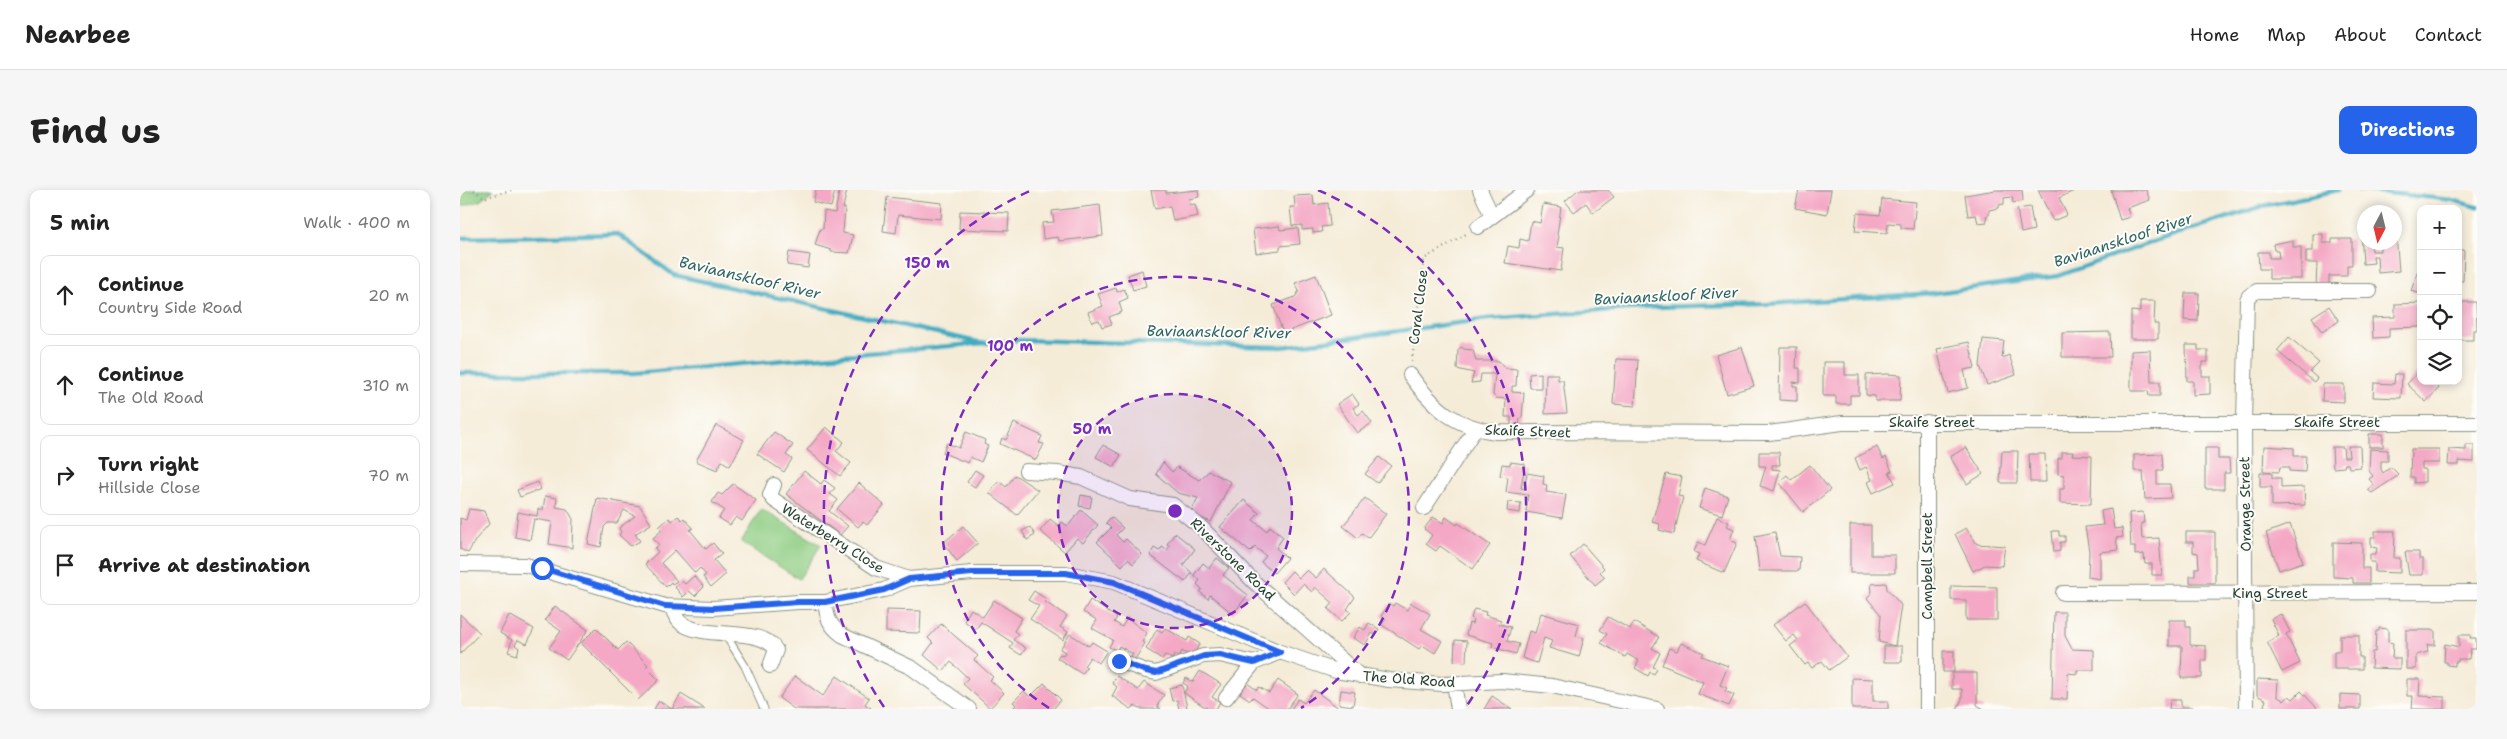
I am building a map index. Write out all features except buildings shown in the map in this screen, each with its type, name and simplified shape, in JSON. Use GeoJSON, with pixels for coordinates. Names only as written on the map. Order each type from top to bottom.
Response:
{"type":"FeatureCollection","features":[{"type":"Feature","properties":{"kind":"street"},"geometry":{"type":"LineString","coordinates":[[1480,190],[1492,216]]}},
{"type":"Feature","properties":{"kind":"street"},"geometry":{"type":"LineString","coordinates":[[1478,227],[1527,190]]}},
{"type":"Feature","properties":{"kind":"street","name":"Orange Street"},"geometry":{"type":"LineString","coordinates":[[2246,709],[2244,422],[2248,296],[2257,291],[2370,291]]}},
{"type":"Feature","properties":{"kind":"street","name":"Skaife Street"},"geometry":{"type":"LineString","coordinates":[[1410,375],[1424,395],[1440,410],[1475,430],[1496,432],[1769,433],[1842,423],[1927,422],[2477,423]]}},
{"type":"Feature","properties":{"kind":"street","name":"Campbell Street"},"geometry":{"type":"LineString","coordinates":[[1927,422],[1927,709]]}},
{"type":"Feature","properties":{"kind":"street"},"geometry":{"type":"LineString","coordinates":[[1424,508],[1475,430]]}},
{"type":"Feature","properties":{"kind":"street","name":"Riverstone Road"},"geometry":{"type":"LineString","coordinates":[[1026,471],[1081,477],[1130,499],[1173,505],[1202,528],[1253,581],[1361,676]]}},
{"type":"Feature","properties":{"kind":"street","name":"Waterberry Close"},"geometry":{"type":"LineString","coordinates":[[774,485],[770,495],[781,505],[876,568],[909,579]]}},
{"type":"Feature","properties":{"kind":"street","name":"The Old Road"},"geometry":{"type":"LineString","coordinates":[[460,564],[526,565],[671,606],[714,608],[825,602],[884,590],[909,579],[990,573],[1066,573],[1096,577],[1137,590],[1280,652],[1336,671],[1389,680],[1454,683],[1502,681],[1552,686],[1657,709]]}},
{"type":"Feature","properties":{"kind":"street","name":"King Street"},"geometry":{"type":"LineString","coordinates":[[2063,593],[2477,592]]}},
{"type":"Feature","properties":{"kind":"street"},"geometry":{"type":"LineString","coordinates":[[825,602],[827,617],[832,627],[842,635],[912,668],[969,709]]}},
{"type":"Feature","properties":{"kind":"street"},"geometry":{"type":"LineString","coordinates":[[671,606],[683,624],[704,633],[724,633],[752,637],[771,643],[776,650],[770,666]]}},
{"type":"Feature","properties":{"kind":"street"},"geometry":{"type":"LineString","coordinates":[[1226,698],[1254,663],[1280,652]]}},
{"type":"Feature","properties":{"kind":"street"},"geometry":{"type":"LineString","coordinates":[[1119,661],[1156,673],[1212,655],[1254,663]]}},
{"type":"Feature","properties":{"kind":"street"},"geometry":{"type":"LineString","coordinates":[[1454,683],[1458,709]]}},
{"type":"Feature","properties":{"kind":"lane"},"geometry":{"type":"LineString","coordinates":[[724,633],[745,666],[764,709]]}},
{"type":"Feature","properties":{"kind":"path"},"geometry":{"type":"LineString","coordinates":[[474,190],[484,198],[511,190]]}},
{"type":"Feature","properties":{"kind":"path","name":"Coral Close"},"geometry":{"type":"LineString","coordinates":[[1410,375],[1424,259],[1478,227]]}},
{"type":"Feature","properties":{"kind":"green space"},"geometry":{"type":"Polygon","coordinates":[[[460,190],[493,190],[480,201],[460,207],[460,190]]]}},
{"type":"Feature","properties":{"kind":"green space"},"geometry":{"type":"Polygon","coordinates":[[[761,509],[821,545],[799,579],[741,542],[761,509]]]}},
{"type":"Feature","properties":{"kind":"waterway","name":"Baviaanskloof River"},"geometry":{"type":"LineString","coordinates":[[460,373],[634,373],[1020,340],[1282,347],[1487,319],[1655,307],[1768,304],[1935,293],[2058,276],[2158,240],[2263,206],[2339,190]]}},
{"type":"Feature","properties":{"kind":"waterway","name":"Baviaanskloof River"},"geometry":{"type":"LineString","coordinates":[[2359,190],[2452,200],[2477,207]]}},
{"type":"Feature","properties":{"kind":"waterway","name":"Baviaanskloof River"},"geometry":{"type":"LineString","coordinates":[[460,238],[618,234],[674,275],[978,342]]}},
{"type":"Feature","properties":{"kind":"route"},"geometry":{"type":"LineString","coordinates":[[542,568],[665,606],[714,608],[825,602],[884,590],[909,579],[972,573],[1066,573],[1096,577],[1137,590],[1280,652],[1254,663],[1220,655],[1204,656],[1156,673],[1119,661]]}}]}
